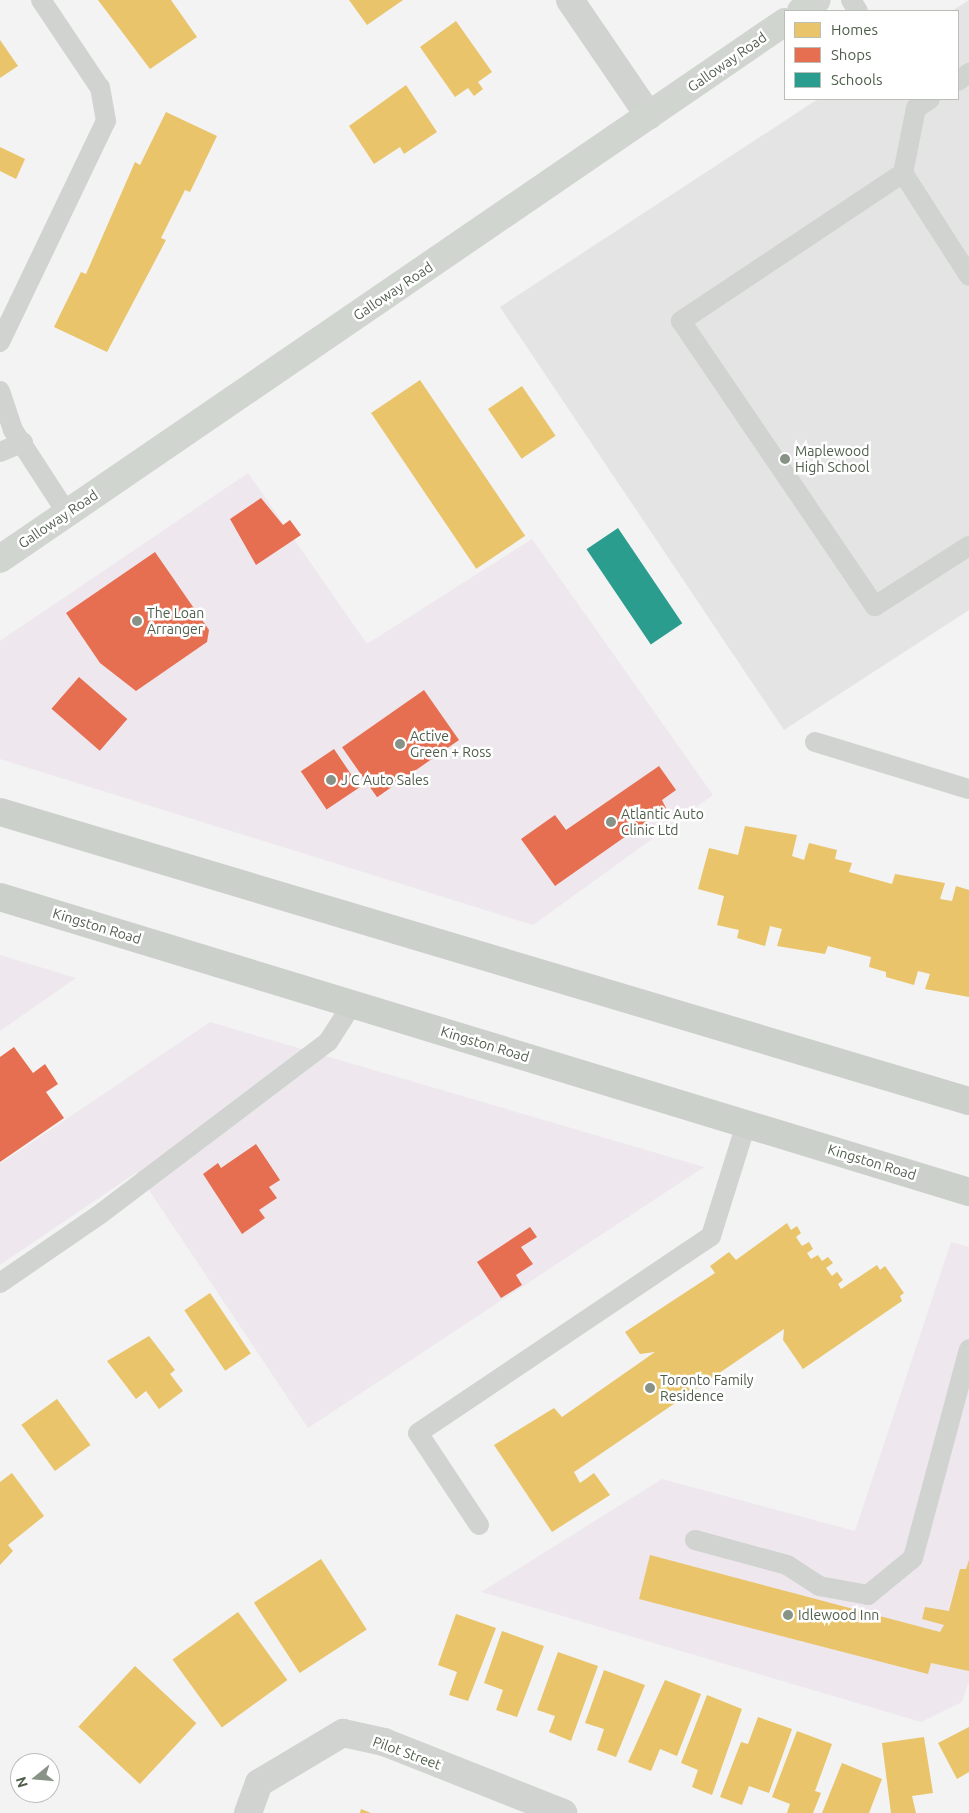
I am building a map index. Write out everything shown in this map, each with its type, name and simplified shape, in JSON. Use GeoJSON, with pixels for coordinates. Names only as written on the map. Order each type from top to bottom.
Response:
{"type":"FeatureCollection","features":[{"type":"Feature","properties":{"kind":"main road"},"geometry":{"type":"LineString","coordinates":[[0,812],[969,1101]]}},
{"type":"Feature","properties":{"kind":"main road","name":"Kingston Road"},"geometry":{"type":"LineString","coordinates":[[0,897],[969,1192]]}},
{"type":"Feature","properties":{"kind":"street"},"geometry":{"type":"LineString","coordinates":[[570,0],[649,116]]}},
{"type":"Feature","properties":{"kind":"street"},"geometry":{"type":"LineString","coordinates":[[802,10],[817,0]]}},
{"type":"Feature","properties":{"kind":"street","name":"Galloway Road"},"geometry":{"type":"LineString","coordinates":[[0,559],[784,23]]}},
{"type":"Feature","properties":{"kind":"street","name":"Pilot Street"},"geometry":{"type":"LineString","coordinates":[[248,1813],[260,1783],[343,1733],[384,1742],[563,1813]]}},
{"type":"Feature","properties":{"kind":"lane"},"geometry":{"type":"LineString","coordinates":[[0,342],[106,121],[100,88],[41,0]]}},
{"type":"Feature","properties":{"kind":"lane"},"geometry":{"type":"LineString","coordinates":[[919,102],[903,173],[681,321],[875,606],[969,546]]}},
{"type":"Feature","properties":{"kind":"lane"},"geometry":{"type":"LineString","coordinates":[[903,173],[969,276]]}},
{"type":"Feature","properties":{"kind":"lane"},"geometry":{"type":"LineString","coordinates":[[0,391],[13,430],[23,442],[67,513]]}},
{"type":"Feature","properties":{"kind":"lane"},"geometry":{"type":"LineString","coordinates":[[0,452],[18,448],[23,442]]}},
{"type":"Feature","properties":{"kind":"lane"},"geometry":{"type":"LineString","coordinates":[[816,742],[969,788]]}},
{"type":"Feature","properties":{"kind":"lane"},"geometry":{"type":"LineString","coordinates":[[0,1283],[99,1215],[328,1042],[352,1003]]}},
{"type":"Feature","properties":{"kind":"lane"},"geometry":{"type":"LineString","coordinates":[[479,1525],[418,1433],[711,1236],[746,1124]]}},
{"type":"Feature","properties":{"kind":"lane"},"geometry":{"type":"LineString","coordinates":[[695,1540],[787,1565],[819,1586],[868,1595],[913,1558],[969,1349]]}},
{"type":"Feature","properties":{"kind":"shaded area","name":"Maplewood High School"},"geometry":{"type":"Polygon","coordinates":[[[969,0],[969,610],[784,730],[500,307],[816,100],[959,100],[959,10],[954,10],[969,0]]]}},
{"type":"Feature","properties":{"kind":"shaded area"},"geometry":{"type":"Polygon","coordinates":[[[248,473],[367,644],[532,539],[713,795],[533,925],[0,759],[0,641],[248,473]]]}},
{"type":"Feature","properties":{"kind":"shaded area"},"geometry":{"type":"Polygon","coordinates":[[[0,955],[76,978],[0,1031],[0,955]]]}},
{"type":"Feature","properties":{"kind":"shaded area"},"geometry":{"type":"Polygon","coordinates":[[[210,1022],[704,1167],[308,1428],[137,1172],[0,1265],[0,1164],[210,1022]]]}},
{"type":"Feature","properties":{"kind":"shaded area"},"geometry":{"type":"Polygon","coordinates":[[[951,1242],[969,1247],[969,1681],[962,1702],[921,1722],[481,1592],[662,1479],[855,1531],[951,1242]]]}},
{"type":"Feature","properties":{"kind":"building: Homes"},"geometry":{"type":"Polygon","coordinates":[[[98,0],[171,0],[197,37],[150,69],[98,0]]]}},
{"type":"Feature","properties":{"kind":"building: Homes"},"geometry":{"type":"Polygon","coordinates":[[[349,0],[403,0],[367,25],[349,0]]]}},
{"type":"Feature","properties":{"kind":"building: Homes"},"geometry":{"type":"Polygon","coordinates":[[[456,21],[492,72],[478,82],[483,89],[474,96],[468,88],[455,97],[420,47],[456,21]]]}},
{"type":"Feature","properties":{"kind":"building: Homes"},"geometry":{"type":"Polygon","coordinates":[[[0,40],[18,66],[0,78],[0,40]]]}},
{"type":"Feature","properties":{"kind":"building: Homes"},"geometry":{"type":"Polygon","coordinates":[[[406,85],[437,132],[404,154],[400,147],[374,164],[349,126],[406,85]]]}},
{"type":"Feature","properties":{"kind":"building: Homes"},"geometry":{"type":"Polygon","coordinates":[[[166,112],[217,136],[190,192],[185,190],[161,238],[166,240],[107,352],[54,327],[81,272],[86,274],[135,162],[140,165],[166,112]]]}},
{"type":"Feature","properties":{"kind":"building: Homes"},"geometry":{"type":"Polygon","coordinates":[[[0,147],[25,159],[16,179],[0,171],[0,147]]]}},
{"type":"Feature","properties":{"kind":"building: Homes"},"geometry":{"type":"Polygon","coordinates":[[[420,380],[525,536],[476,569],[371,413],[420,380]]]}},
{"type":"Feature","properties":{"kind":"building: Homes"},"geometry":{"type":"Polygon","coordinates":[[[522,386],[556,436],[522,459],[488,409],[522,386]]]}},
{"type":"Feature","properties":{"kind":"building: Homes"},"geometry":{"type":"Polygon","coordinates":[[[745,826],[797,835],[792,856],[804,860],[809,843],[837,850],[835,859],[852,863],[849,872],[892,884],[895,874],[945,883],[940,899],[952,901],[956,886],[969,890],[969,997],[925,989],[930,974],[918,971],[914,985],[886,977],[886,972],[869,967],[871,957],[828,946],[825,954],[777,946],[782,929],[770,926],[765,946],[737,938],[739,930],[717,925],[724,896],[698,889],[709,848],[738,855],[745,826]]]}},
{"type":"Feature","properties":{"kind":"building: Homes","name":"Toronto Family Residence"},"geometry":{"type":"Polygon","coordinates":[[[787,1223],[791,1230],[797,1226],[801,1233],[796,1237],[802,1246],[809,1242],[813,1249],[807,1253],[811,1259],[818,1255],[822,1261],[828,1257],[833,1263],[826,1268],[832,1276],[837,1272],[843,1280],[838,1284],[841,1289],[877,1265],[880,1270],[885,1266],[904,1293],[900,1296],[902,1301],[803,1369],[783,1340],[784,1329],[574,1472],[580,1483],[594,1473],[610,1495],[552,1532],[494,1445],[554,1408],[562,1417],[655,1352],[640,1354],[625,1332],[715,1273],[710,1266],[729,1252],[736,1260],[787,1223]]]}},
{"type":"Feature","properties":{"kind":"building: Homes"},"geometry":{"type":"Polygon","coordinates":[[[210,1293],[251,1354],[225,1371],[184,1310],[210,1293]]]}},
{"type":"Feature","properties":{"kind":"building: Homes"},"geometry":{"type":"Polygon","coordinates":[[[149,1336],[175,1370],[170,1374],[183,1391],[159,1409],[146,1391],[136,1399],[107,1361],[149,1336]]]}},
{"type":"Feature","properties":{"kind":"building: Homes"},"geometry":{"type":"Polygon","coordinates":[[[57,1399],[91,1445],[55,1471],[21,1425],[57,1399]]]}},
{"type":"Feature","properties":{"kind":"building: Homes"},"geometry":{"type":"Polygon","coordinates":[[[12,1473],[44,1516],[8,1545],[13,1551],[0,1565],[0,1482],[12,1473]]]}},
{"type":"Feature","properties":{"kind":"building: Homes","name":"Idlewood Inn"},"geometry":{"type":"Polygon","coordinates":[[[650,1555],[940,1632],[944,1625],[922,1619],[925,1607],[949,1611],[960,1569],[966,1569],[969,1560],[969,1671],[931,1663],[928,1674],[639,1599],[650,1555]]]}},
{"type":"Feature","properties":{"kind":"building: Homes"},"geometry":{"type":"Polygon","coordinates":[[[321,1559],[367,1629],[300,1673],[254,1603],[321,1559]]]}},
{"type":"Feature","properties":{"kind":"building: Homes"},"geometry":{"type":"Polygon","coordinates":[[[238,1612],[287,1680],[222,1728],[172,1660],[238,1612]]]}},
{"type":"Feature","properties":{"kind":"building: Homes"},"geometry":{"type":"Polygon","coordinates":[[[456,1614],[496,1628],[468,1701],[449,1695],[457,1672],[438,1665],[456,1614]]]}},
{"type":"Feature","properties":{"kind":"building: Homes"},"geometry":{"type":"Polygon","coordinates":[[[502,1631],[544,1646],[517,1717],[496,1710],[503,1690],[484,1683],[502,1631]]]}},
{"type":"Feature","properties":{"kind":"building: Homes"},"geometry":{"type":"Polygon","coordinates":[[[558,1652],[598,1666],[571,1741],[549,1732],[555,1716],[537,1710],[558,1652]]]}},
{"type":"Feature","properties":{"kind":"building: Homes"},"geometry":{"type":"Polygon","coordinates":[[[135,1666],[196,1723],[140,1784],[78,1727],[135,1666]]]}},
{"type":"Feature","properties":{"kind":"building: Homes"},"geometry":{"type":"Polygon","coordinates":[[[604,1670],[645,1685],[616,1757],[597,1750],[604,1729],[585,1723],[604,1670]]]}},
{"type":"Feature","properties":{"kind":"building: Homes"},"geometry":{"type":"Polygon","coordinates":[[[665,1680],[701,1694],[677,1756],[660,1749],[651,1771],[628,1762],[665,1680]]]}},
{"type":"Feature","properties":{"kind":"building: Homes"},"geometry":{"type":"Polygon","coordinates":[[[707,1695],[742,1709],[712,1795],[692,1787],[698,1770],[681,1763],[707,1695]]]}},
{"type":"Feature","properties":{"kind":"building: Homes"},"geometry":{"type":"Polygon","coordinates":[[[758,1717],[792,1729],[769,1793],[749,1786],[742,1805],[720,1797],[741,1742],[748,1744],[758,1717]]]}},
{"type":"Feature","properties":{"kind":"building: Homes"},"geometry":{"type":"Polygon","coordinates":[[[969,1727],[969,1772],[957,1779],[938,1743],[969,1727]]]}},
{"type":"Feature","properties":{"kind":"building: Homes"},"geometry":{"type":"Polygon","coordinates":[[[797,1731],[832,1744],[815,1791],[821,1793],[813,1813],[787,1813],[790,1804],[772,1797],[797,1731]]]}},
{"type":"Feature","properties":{"kind":"building: Homes"},"geometry":{"type":"Polygon","coordinates":[[[924,1737],[933,1793],[912,1796],[916,1813],[891,1813],[882,1743],[924,1737]]]}},
{"type":"Feature","properties":{"kind":"building: Homes"},"geometry":{"type":"Polygon","coordinates":[[[842,1763],[882,1779],[869,1813],[822,1813],[842,1763]]]}},
{"type":"Feature","properties":{"kind":"building: Homes"},"geometry":{"type":"Polygon","coordinates":[[[361,1809],[371,1813],[360,1813],[361,1809]]]}},
{"type":"Feature","properties":{"kind":"building: Shops"},"geometry":{"type":"Polygon","coordinates":[[[261,498],[283,525],[290,520],[301,535],[256,565],[230,519],[261,498]]]}},
{"type":"Feature","properties":{"kind":"building: Shops","name":"The Loan Arranger"},"geometry":{"type":"Polygon","coordinates":[[[155,552],[209,630],[207,642],[136,691],[100,663],[66,613],[155,552]]]}},
{"type":"Feature","properties":{"kind":"building: Shops"},"geometry":{"type":"Polygon","coordinates":[[[79,677],[127,719],[100,751],[51,709],[79,677]]]}},
{"type":"Feature","properties":{"kind":"building: Shops","name":"Active Green + Ross"},"geometry":{"type":"Polygon","coordinates":[[[424,690],[459,740],[377,797],[342,747],[424,690]]]}},
{"type":"Feature","properties":{"kind":"building: Shops","name":"J C Auto Sales"},"geometry":{"type":"Polygon","coordinates":[[[334,749],[360,787],[327,810],[301,771],[334,749]]]}},
{"type":"Feature","properties":{"kind":"building: Shops","name":"Atlantic Auto Clinic Ltd"},"geometry":{"type":"Polygon","coordinates":[[[659,766],[676,790],[662,800],[666,808],[555,886],[521,839],[555,815],[566,830],[659,766]]]}},
{"type":"Feature","properties":{"kind":"building: Shops"},"geometry":{"type":"Polygon","coordinates":[[[14,1047],[33,1073],[45,1064],[58,1084],[46,1092],[64,1118],[0,1162],[0,1057],[14,1047]]]}},
{"type":"Feature","properties":{"kind":"building: Shops"},"geometry":{"type":"Polygon","coordinates":[[[256,1144],[280,1180],[269,1187],[277,1198],[259,1210],[265,1218],[242,1234],[203,1174],[218,1163],[221,1168],[256,1144]]]}},
{"type":"Feature","properties":{"kind":"building: Shops"},"geometry":{"type":"Polygon","coordinates":[[[530,1227],[537,1237],[521,1247],[533,1264],[516,1275],[522,1285],[501,1298],[477,1262],[530,1227]]]}},
{"type":"Feature","properties":{"kind":"building: Schools"},"geometry":{"type":"Polygon","coordinates":[[[618,528],[682,623],[651,645],[586,549],[618,528]]]}},
{"type":"Feature","properties":{"kind":"place","name":"Maplewood High School"},"geometry":{"type":"Point","coordinates":[785,459]}},
{"type":"Feature","properties":{"kind":"place","name":"The Loan Arranger"},"geometry":{"type":"Point","coordinates":[137,621]}},
{"type":"Feature","properties":{"kind":"place","name":"Active Green + Ross"},"geometry":{"type":"Point","coordinates":[400,744]}},
{"type":"Feature","properties":{"kind":"place","name":"J C Auto Sales"},"geometry":{"type":"Point","coordinates":[331,780]}},
{"type":"Feature","properties":{"kind":"place","name":"Atlantic Auto Clinic Ltd"},"geometry":{"type":"Point","coordinates":[611,822]}},
{"type":"Feature","properties":{"kind":"place","name":"Toronto Family Residence"},"geometry":{"type":"Point","coordinates":[650,1388]}},
{"type":"Feature","properties":{"kind":"place","name":"Idlewood Inn"},"geometry":{"type":"Point","coordinates":[788,1615]}}]}
